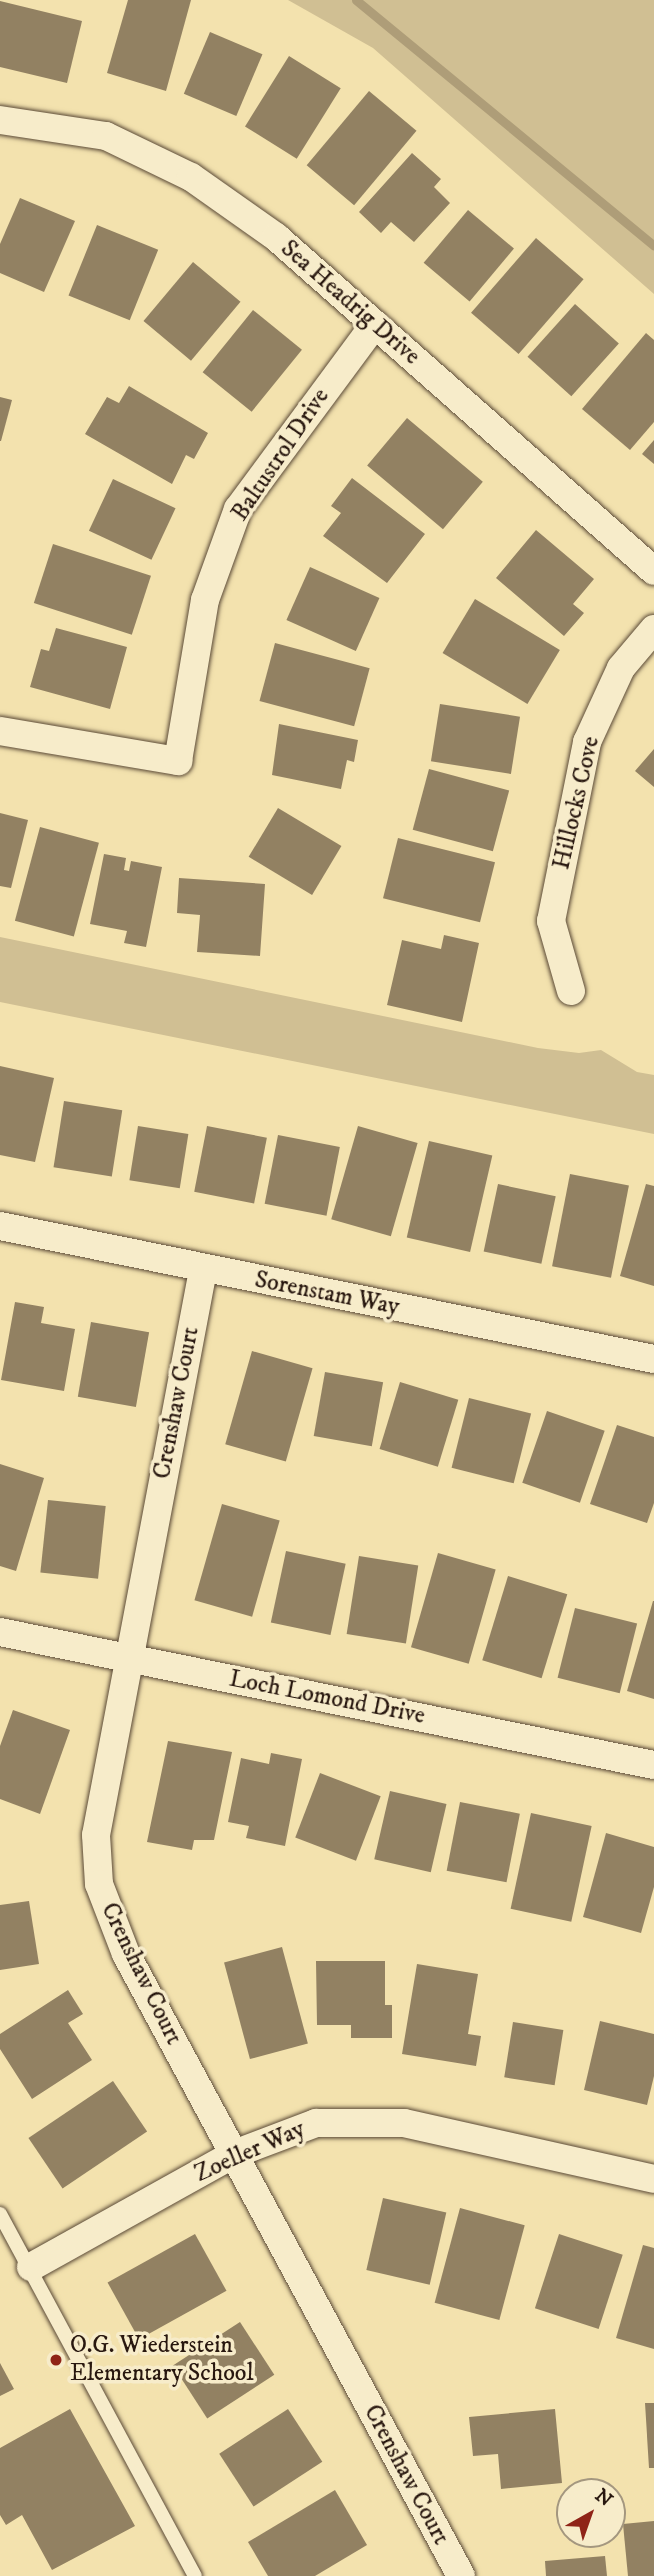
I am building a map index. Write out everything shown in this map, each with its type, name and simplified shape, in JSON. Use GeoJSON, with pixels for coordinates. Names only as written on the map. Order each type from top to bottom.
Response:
{"type":"FeatureCollection","features":[{"type":"Feature","properties":{"kind":"street","name":"Sea Headrig Drive"},"geometry":{"type":"LineString","coordinates":[[0,120],[106,136],[191,177],[276,237],[654,571]]}},
{"type":"Feature","properties":{"kind":"street","name":"Baltustrol Drive"},"geometry":{"type":"LineString","coordinates":[[0,732],[178,761],[205,600],[238,509],[374,324]]}},
{"type":"Feature","properties":{"kind":"street","name":"Hillocks Cove"},"geometry":{"type":"LineString","coordinates":[[571,991],[551,921],[587,742],[621,668],[654,629]]}},
{"type":"Feature","properties":{"kind":"street","name":"Sorenstam Way"},"geometry":{"type":"LineString","coordinates":[[0,1226],[203,1270],[654,1359]]}},
{"type":"Feature","properties":{"kind":"street","name":"Crenshaw Court"},"geometry":{"type":"LineString","coordinates":[[203,1270],[127,1658],[96,1835],[99,1884],[126,1954],[461,2576]]}},
{"type":"Feature","properties":{"kind":"street","name":"Loch Lomond Drive"},"geometry":{"type":"LineString","coordinates":[[0,1632],[654,1765]]}},
{"type":"Feature","properties":{"kind":"street","name":"Zoeller Way"},"geometry":{"type":"LineString","coordinates":[[31,2267],[234,2154],[316,2123],[404,2123],[654,2179]]}},
{"type":"Feature","properties":{"kind":"lane"},"geometry":{"type":"LineString","coordinates":[[0,2214],[31,2267],[195,2576]]}},
{"type":"Feature","properties":{"kind":"shaded area"},"geometry":{"type":"Polygon","coordinates":[[[288,0],[654,0],[654,294],[373,48],[288,0]]]}},
{"type":"Feature","properties":{"kind":"shaded area"},"geometry":{"type":"Polygon","coordinates":[[[0,937],[538,1048],[579,1053],[601,1050],[637,1072],[654,1075],[654,1134],[0,1002],[0,937]]]}},
{"type":"Feature","properties":{"kind":"building"},"geometry":{"type":"Polygon","coordinates":[[[128,0],[191,0],[166,91],[107,73],[128,0]]]}},
{"type":"Feature","properties":{"kind":"building"},"geometry":{"type":"Polygon","coordinates":[[[0,1],[82,21],[67,83],[0,67],[0,1]]]}},
{"type":"Feature","properties":{"kind":"building"},"geometry":{"type":"Polygon","coordinates":[[[210,32],[262,54],[236,116],[184,94],[210,32]]]}},
{"type":"Feature","properties":{"kind":"building"},"geometry":{"type":"Polygon","coordinates":[[[289,56],[341,88],[297,159],[245,126],[289,56]]]}},
{"type":"Feature","properties":{"kind":"building"},"geometry":{"type":"Polygon","coordinates":[[[369,91],[416,131],[354,205],[307,165],[369,91]]]}},
{"type":"Feature","properties":{"kind":"building"},"geometry":{"type":"Polygon","coordinates":[[[412,153],[441,179],[434,187],[450,203],[414,242],[391,222],[381,233],[359,212],[412,153]]]}},
{"type":"Feature","properties":{"kind":"building"},"geometry":{"type":"Polygon","coordinates":[[[20,198],[75,221],[44,292],[0,273],[0,244],[20,198]]]}},
{"type":"Feature","properties":{"kind":"building"},"geometry":{"type":"Polygon","coordinates":[[[468,210],[514,249],[470,301],[424,263],[468,210]]]}},
{"type":"Feature","properties":{"kind":"building"},"geometry":{"type":"Polygon","coordinates":[[[97,225],[158,250],[130,320],[69,295],[97,225]]]}},
{"type":"Feature","properties":{"kind":"building"},"geometry":{"type":"Polygon","coordinates":[[[536,238],[584,279],[519,354],[471,313],[536,238]]]}},
{"type":"Feature","properties":{"kind":"building"},"geometry":{"type":"Polygon","coordinates":[[[193,262],[240,302],[191,361],[144,321],[193,262]]]}},
{"type":"Feature","properties":{"kind":"building"},"geometry":{"type":"Polygon","coordinates":[[[575,304],[619,343],[571,396],[527,357],[575,304]]]}},
{"type":"Feature","properties":{"kind":"building"},"geometry":{"type":"Polygon","coordinates":[[[253,310],[302,350],[252,412],[203,372],[253,310]]]}},
{"type":"Feature","properties":{"kind":"building"},"geometry":{"type":"Polygon","coordinates":[[[646,333],[654,340],[654,422],[630,450],[582,409],[646,333]]]}},
{"type":"Feature","properties":{"kind":"building"},"geometry":{"type":"Polygon","coordinates":[[[129,386],[208,433],[194,459],[186,455],[172,484],[85,434],[107,397],[119,403],[129,386]]]}},
{"type":"Feature","properties":{"kind":"building"},"geometry":{"type":"Polygon","coordinates":[[[0,397],[12,400],[1,441],[0,441],[0,397]]]}},
{"type":"Feature","properties":{"kind":"building"},"geometry":{"type":"Polygon","coordinates":[[[407,418],[483,482],[443,529],[367,465],[407,418]]]}},
{"type":"Feature","properties":{"kind":"building"},"geometry":{"type":"Polygon","coordinates":[[[654,440],[654,464],[642,454],[654,440]]]}},
{"type":"Feature","properties":{"kind":"building"},"geometry":{"type":"Polygon","coordinates":[[[352,478],[425,534],[387,583],[323,536],[341,513],[331,506],[352,478]]]}},
{"type":"Feature","properties":{"kind":"building"},"geometry":{"type":"Polygon","coordinates":[[[113,479],[176,508],[151,560],[89,531],[113,479]]]}},
{"type":"Feature","properties":{"kind":"building"},"geometry":{"type":"Polygon","coordinates":[[[536,530],[594,579],[573,604],[584,613],[564,636],[496,578],[536,530]]]}},
{"type":"Feature","properties":{"kind":"building"},"geometry":{"type":"Polygon","coordinates":[[[53,544],[151,576],[132,635],[34,603],[53,544]]]}},
{"type":"Feature","properties":{"kind":"building"},"geometry":{"type":"Polygon","coordinates":[[[310,567],[379,598],[356,651],[286,620],[310,567]]]}},
{"type":"Feature","properties":{"kind":"building"},"geometry":{"type":"Polygon","coordinates":[[[475,599],[560,650],[527,704],[443,653],[475,599]]]}},
{"type":"Feature","properties":{"kind":"building"},"geometry":{"type":"Polygon","coordinates":[[[56,628],[127,647],[110,709],[30,687],[41,649],[49,651],[56,628]]]}},
{"type":"Feature","properties":{"kind":"building"},"geometry":{"type":"Polygon","coordinates":[[[275,643],[370,668],[354,726],[259,701],[275,643]]]}},
{"type":"Feature","properties":{"kind":"building"},"geometry":{"type":"Polygon","coordinates":[[[440,704],[520,717],[511,774],[431,761],[440,704]]]}},
{"type":"Feature","properties":{"kind":"building"},"geometry":{"type":"Polygon","coordinates":[[[279,724],[358,740],[354,762],[347,760],[341,789],[272,775],[279,724]]]}},
{"type":"Feature","properties":{"kind":"building"},"geometry":{"type":"Polygon","coordinates":[[[654,749],[654,787],[635,771],[654,749]]]}},
{"type":"Feature","properties":{"kind":"building"},"geometry":{"type":"Polygon","coordinates":[[[429,769],[509,790],[493,851],[413,830],[429,769]]]}},
{"type":"Feature","properties":{"kind":"building"},"geometry":{"type":"Polygon","coordinates":[[[278,808],[341,846],[312,895],[249,857],[278,808]]]}},
{"type":"Feature","properties":{"kind":"building"},"geometry":{"type":"Polygon","coordinates":[[[0,813],[28,820],[11,888],[0,886],[0,813]]]}},
{"type":"Feature","properties":{"kind":"building"},"geometry":{"type":"Polygon","coordinates":[[[40,827],[99,843],[74,936],[15,921],[40,827]]]}},
{"type":"Feature","properties":{"kind":"building"},"geometry":{"type":"Polygon","coordinates":[[[398,838],[495,862],[480,922],[383,898],[398,838]]]}},
{"type":"Feature","properties":{"kind":"building"},"geometry":{"type":"Polygon","coordinates":[[[104,854],[126,858],[124,870],[129,871],[131,861],[162,867],[146,947],[124,943],[127,931],[90,924],[104,854]]]}},
{"type":"Feature","properties":{"kind":"building"},"geometry":{"type":"Polygon","coordinates":[[[179,878],[265,884],[260,956],[197,952],[200,915],[177,913],[179,878]]]}},
{"type":"Feature","properties":{"kind":"building"},"geometry":{"type":"Polygon","coordinates":[[[444,935],[479,943],[462,1022],[387,1005],[402,940],[441,949],[444,935]]]}},
{"type":"Feature","properties":{"kind":"building"},"geometry":{"type":"Polygon","coordinates":[[[0,1066],[54,1078],[35,1162],[0,1155],[0,1066]]]}},
{"type":"Feature","properties":{"kind":"building"},"geometry":{"type":"Polygon","coordinates":[[[64,1101],[122,1110],[112,1176],[54,1167],[64,1101]]]}},
{"type":"Feature","properties":{"kind":"building"},"geometry":{"type":"Polygon","coordinates":[[[138,1126],[188,1134],[180,1188],[129,1180],[138,1126]]]}},
{"type":"Feature","properties":{"kind":"building"},"geometry":{"type":"Polygon","coordinates":[[[207,1126],[267,1138],[254,1203],[194,1192],[207,1126]]]}},
{"type":"Feature","properties":{"kind":"building"},"geometry":{"type":"Polygon","coordinates":[[[358,1126],[418,1143],[391,1236],[331,1219],[358,1126]]]}},
{"type":"Feature","properties":{"kind":"building"},"geometry":{"type":"Polygon","coordinates":[[[278,1135],[340,1147],[326,1216],[265,1204],[278,1135]]]}},
{"type":"Feature","properties":{"kind":"building"},"geometry":{"type":"Polygon","coordinates":[[[429,1141],[492,1156],[470,1252],[407,1237],[429,1141]]]}},
{"type":"Feature","properties":{"kind":"building"},"geometry":{"type":"Polygon","coordinates":[[[570,1174],[629,1185],[611,1278],[552,1266],[570,1174]]]}},
{"type":"Feature","properties":{"kind":"building"},"geometry":{"type":"Polygon","coordinates":[[[498,1184],[556,1196],[541,1264],[484,1251],[498,1184]]]}},
{"type":"Feature","properties":{"kind":"building"},"geometry":{"type":"Polygon","coordinates":[[[646,1184],[654,1186],[654,1286],[620,1276],[646,1184]]]}},
{"type":"Feature","properties":{"kind":"building"},"geometry":{"type":"Polygon","coordinates":[[[15,1302],[44,1307],[41,1323],[75,1329],[64,1391],[1,1380],[15,1302]]]}},
{"type":"Feature","properties":{"kind":"building"},"geometry":{"type":"Polygon","coordinates":[[[91,1322],[149,1332],[136,1407],[78,1397],[91,1322]]]}},
{"type":"Feature","properties":{"kind":"building"},"geometry":{"type":"Polygon","coordinates":[[[252,1351],[313,1368],[286,1462],[225,1444],[252,1351]]]}},
{"type":"Feature","properties":{"kind":"building"},"geometry":{"type":"Polygon","coordinates":[[[325,1372],[383,1382],[372,1446],[314,1436],[325,1372]]]}},
{"type":"Feature","properties":{"kind":"building"},"geometry":{"type":"Polygon","coordinates":[[[400,1382],[458,1400],[438,1467],[380,1449],[400,1382]]]}},
{"type":"Feature","properties":{"kind":"building"},"geometry":{"type":"Polygon","coordinates":[[[469,1398],[531,1413],[514,1483],[452,1468],[469,1398]]]}},
{"type":"Feature","properties":{"kind":"building"},"geometry":{"type":"Polygon","coordinates":[[[547,1411],[605,1431],[580,1503],[522,1483],[547,1411]]]}},
{"type":"Feature","properties":{"kind":"building"},"geometry":{"type":"Polygon","coordinates":[[[617,1425],[654,1437],[654,1503],[647,1523],[590,1504],[617,1425]]]}},
{"type":"Feature","properties":{"kind":"building"},"geometry":{"type":"Polygon","coordinates":[[[0,1464],[44,1478],[16,1571],[0,1566],[0,1464]]]}},
{"type":"Feature","properties":{"kind":"building"},"geometry":{"type":"Polygon","coordinates":[[[48,1500],[106,1506],[98,1579],[40,1573],[48,1500]]]}},
{"type":"Feature","properties":{"kind":"building"},"geometry":{"type":"Polygon","coordinates":[[[222,1504],[280,1521],[252,1617],[194,1600],[222,1504]]]}},
{"type":"Feature","properties":{"kind":"building"},"geometry":{"type":"Polygon","coordinates":[[[286,1551],[346,1564],[330,1635],[271,1622],[286,1551]]]}},
{"type":"Feature","properties":{"kind":"building"},"geometry":{"type":"Polygon","coordinates":[[[438,1553],[496,1570],[469,1664],[411,1647],[438,1553]]]}},
{"type":"Feature","properties":{"kind":"building"},"geometry":{"type":"Polygon","coordinates":[[[359,1556],[418,1565],[406,1643],[347,1634],[359,1556]]]}},
{"type":"Feature","properties":{"kind":"building"},"geometry":{"type":"Polygon","coordinates":[[[508,1576],[567,1594],[542,1678],[482,1660],[508,1576]]]}},
{"type":"Feature","properties":{"kind":"building"},"geometry":{"type":"Polygon","coordinates":[[[654,1601],[654,1699],[627,1691],[654,1601]]]}},
{"type":"Feature","properties":{"kind":"building"},"geometry":{"type":"Polygon","coordinates":[[[575,1608],[637,1623],[620,1693],[558,1678],[575,1608]]]}},
{"type":"Feature","properties":{"kind":"building"},"geometry":{"type":"Polygon","coordinates":[[[13,1710],[70,1730],[40,1814],[0,1799],[0,1746],[13,1710]]]}},
{"type":"Feature","properties":{"kind":"building"},"geometry":{"type":"Polygon","coordinates":[[[168,1741],[232,1752],[214,1840],[194,1840],[192,1850],[147,1842],[168,1741]]]}},
{"type":"Feature","properties":{"kind":"building"},"geometry":{"type":"Polygon","coordinates":[[[271,1753],[302,1759],[285,1846],[246,1838],[249,1826],[228,1822],[241,1758],[269,1764],[271,1753]]]}},
{"type":"Feature","properties":{"kind":"building"},"geometry":{"type":"Polygon","coordinates":[[[320,1773],[381,1796],[356,1861],[295,1837],[320,1773]]]}},
{"type":"Feature","properties":{"kind":"building"},"geometry":{"type":"Polygon","coordinates":[[[390,1791],[447,1804],[431,1872],[374,1859],[390,1791]]]}},
{"type":"Feature","properties":{"kind":"building"},"geometry":{"type":"Polygon","coordinates":[[[460,1802],[520,1814],[507,1882],[447,1871],[460,1802]]]}},
{"type":"Feature","properties":{"kind":"building"},"geometry":{"type":"Polygon","coordinates":[[[531,1813],[592,1826],[571,1922],[511,1909],[531,1813]]]}},
{"type":"Feature","properties":{"kind":"building"},"geometry":{"type":"Polygon","coordinates":[[[606,1833],[654,1847],[654,1887],[641,1933],[583,1917],[606,1833]]]}},
{"type":"Feature","properties":{"kind":"building"},"geometry":{"type":"Polygon","coordinates":[[[29,1901],[39,1964],[0,1970],[0,1905],[29,1901]]]}},
{"type":"Feature","properties":{"kind":"building"},"geometry":{"type":"Polygon","coordinates":[[[282,1947],[308,2044],[250,2059],[224,1963],[282,1947]]]}},
{"type":"Feature","properties":{"kind":"building"},"geometry":{"type":"Polygon","coordinates":[[[316,1961],[385,1961],[385,2005],[392,2005],[392,2038],[351,2038],[351,2025],[317,2025],[316,1961]]]}},
{"type":"Feature","properties":{"kind":"building"},"geometry":{"type":"Polygon","coordinates":[[[417,1964],[478,1974],[468,2034],[481,2036],[476,2066],[402,2054],[417,1964]]]}},
{"type":"Feature","properties":{"kind":"building"},"geometry":{"type":"Polygon","coordinates":[[[68,1990],[83,2014],[68,2023],[92,2060],[32,2099],[0,2049],[0,2034],[68,1990]]]}},
{"type":"Feature","properties":{"kind":"building"},"geometry":{"type":"Polygon","coordinates":[[[600,2021],[654,2034],[654,2076],[647,2105],[584,2090],[600,2021]]]}},
{"type":"Feature","properties":{"kind":"building"},"geometry":{"type":"Polygon","coordinates":[[[513,2022],[563,2030],[555,2085],[504,2077],[513,2022]]]}},
{"type":"Feature","properties":{"kind":"building"},"geometry":{"type":"Polygon","coordinates":[[[113,2081],[147,2132],[63,2189],[28,2138],[113,2081]]]}},
{"type":"Feature","properties":{"kind":"building"},"geometry":{"type":"Polygon","coordinates":[[[383,2198],[446,2213],[430,2285],[366,2270],[383,2198]]]}},
{"type":"Feature","properties":{"kind":"building"},"geometry":{"type":"Polygon","coordinates":[[[460,2208],[525,2225],[499,2320],[435,2303],[460,2208]]]}},
{"type":"Feature","properties":{"kind":"building"},"geometry":{"type":"Polygon","coordinates":[[[195,2234],[227,2291],[139,2339],[108,2282],[195,2234]]]}},
{"type":"Feature","properties":{"kind":"building"},"geometry":{"type":"Polygon","coordinates":[[[559,2234],[623,2255],[599,2329],[535,2308],[559,2234]]]}},
{"type":"Feature","properties":{"kind":"building"},"geometry":{"type":"Polygon","coordinates":[[[643,2245],[654,2248],[654,2349],[616,2338],[643,2245]]]}},
{"type":"Feature","properties":{"kind":"building"},"geometry":{"type":"Polygon","coordinates":[[[240,2322],[274,2375],[207,2418],[173,2366],[240,2322]]]}},
{"type":"Feature","properties":{"kind":"building"},"geometry":{"type":"Polygon","coordinates":[[[0,2363],[14,2389],[0,2396],[0,2363]]]}},
{"type":"Feature","properties":{"kind":"building"},"geometry":{"type":"Polygon","coordinates":[[[645,2403],[654,2403],[654,2468],[649,2468],[645,2403]]]}},
{"type":"Feature","properties":{"kind":"building","name":"O.G. Wiederstein Elementary School"},"geometry":{"type":"Polygon","coordinates":[[[70,2409],[135,2526],[52,2570],[22,2515],[6,2525],[0,2515],[0,2448],[70,2409]]]}},
{"type":"Feature","properties":{"kind":"building"},"geometry":{"type":"Polygon","coordinates":[[[288,2409],[322,2462],[254,2506],[219,2454],[288,2409]]]}},
{"type":"Feature","properties":{"kind":"building"},"geometry":{"type":"Polygon","coordinates":[[[555,2409],[562,2478],[556,2478],[556,2484],[501,2489],[498,2454],[473,2456],[469,2417],[555,2409]]]}},
{"type":"Feature","properties":{"kind":"building"},"geometry":{"type":"Polygon","coordinates":[[[335,2490],[367,2545],[315,2576],[268,2576],[248,2542],[335,2490]]]}},
{"type":"Feature","properties":{"kind":"building"},"geometry":{"type":"Polygon","coordinates":[[[654,2521],[654,2576],[628,2576],[626,2524],[654,2521]]]}},
{"type":"Feature","properties":{"kind":"building"},"geometry":{"type":"Polygon","coordinates":[[[605,2556],[607,2576],[546,2576],[545,2561],[605,2556]]]}},
{"type":"Feature","properties":{"kind":"waterway"},"geometry":{"type":"LineString","coordinates":[[356,0],[654,246]]}},
{"type":"Feature","properties":{"kind":"place","name":"O.G. Wiederstein Elementary School"},"geometry":{"type":"Point","coordinates":[56,2360]}}]}
